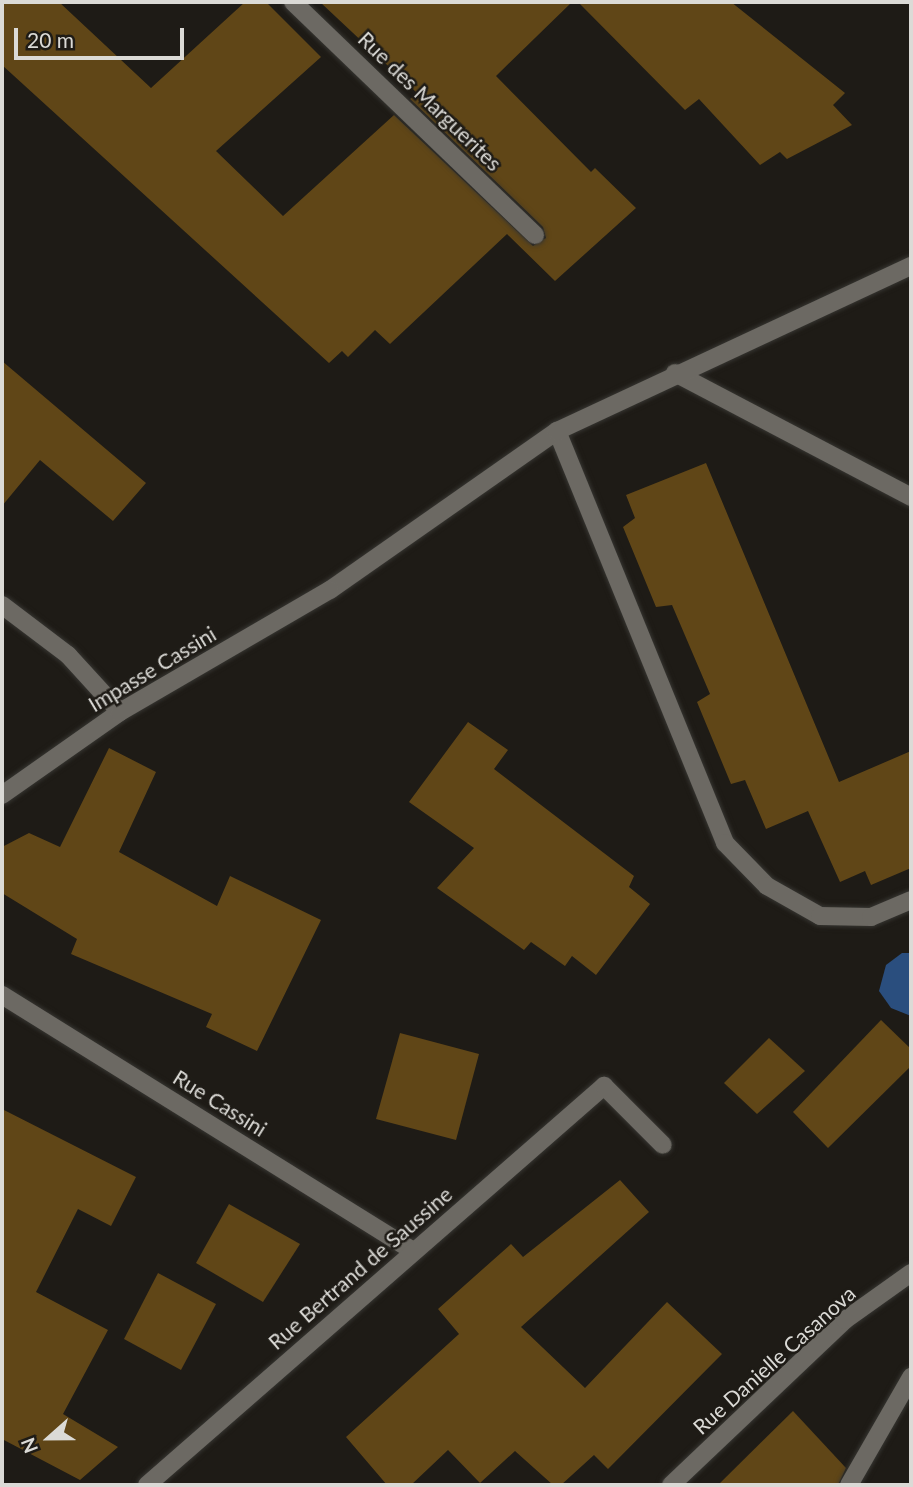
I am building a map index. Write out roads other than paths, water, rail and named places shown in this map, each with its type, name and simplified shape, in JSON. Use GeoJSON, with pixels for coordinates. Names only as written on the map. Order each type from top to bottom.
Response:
{"type":"FeatureCollection","features":[{"type":"Feature","properties":{"kind":"street","name":"Rue des Marguerites"},"geometry":{"type":"LineString","coordinates":[[293,2],[535,235]]}},
{"type":"Feature","properties":{"kind":"street","name":"Impasse Cassini"},"geometry":{"type":"LineString","coordinates":[[2,795],[120,712],[330,590],[557,431],[675,373],[911,266]]}},
{"type":"Feature","properties":{"kind":"street"},"geometry":{"type":"LineString","coordinates":[[675,373],[911,497]]}},
{"type":"Feature","properties":{"kind":"street"},"geometry":{"type":"LineString","coordinates":[[557,431],[725,843],[767,886],[820,916],[871,917],[911,900]]}},
{"type":"Feature","properties":{"kind":"street"},"geometry":{"type":"LineString","coordinates":[[2,605],[68,655],[120,712]]}},
{"type":"Feature","properties":{"kind":"street","name":"Rue Cassini"},"geometry":{"type":"LineString","coordinates":[[2,995],[414,1251]]}},
{"type":"Feature","properties":{"kind":"street","name":"Rue Bertrand de Saussine"},"geometry":{"type":"LineString","coordinates":[[147,1485],[604,1087],[663,1145]]}},
{"type":"Feature","properties":{"kind":"street","name":"Rue Danielle Casanova"},"geometry":{"type":"LineString","coordinates":[[671,1485],[845,1320],[911,1273]]}},
{"type":"Feature","properties":{"kind":"street"},"geometry":{"type":"LineString","coordinates":[[849,1485],[911,1377]]}},
{"type":"Feature","properties":{"kind":"water"},"geometry":{"type":"Polygon","coordinates":[[[902,953],[911,953],[911,1016],[891,1008],[879,991],[886,965],[902,953]]]}}]}
